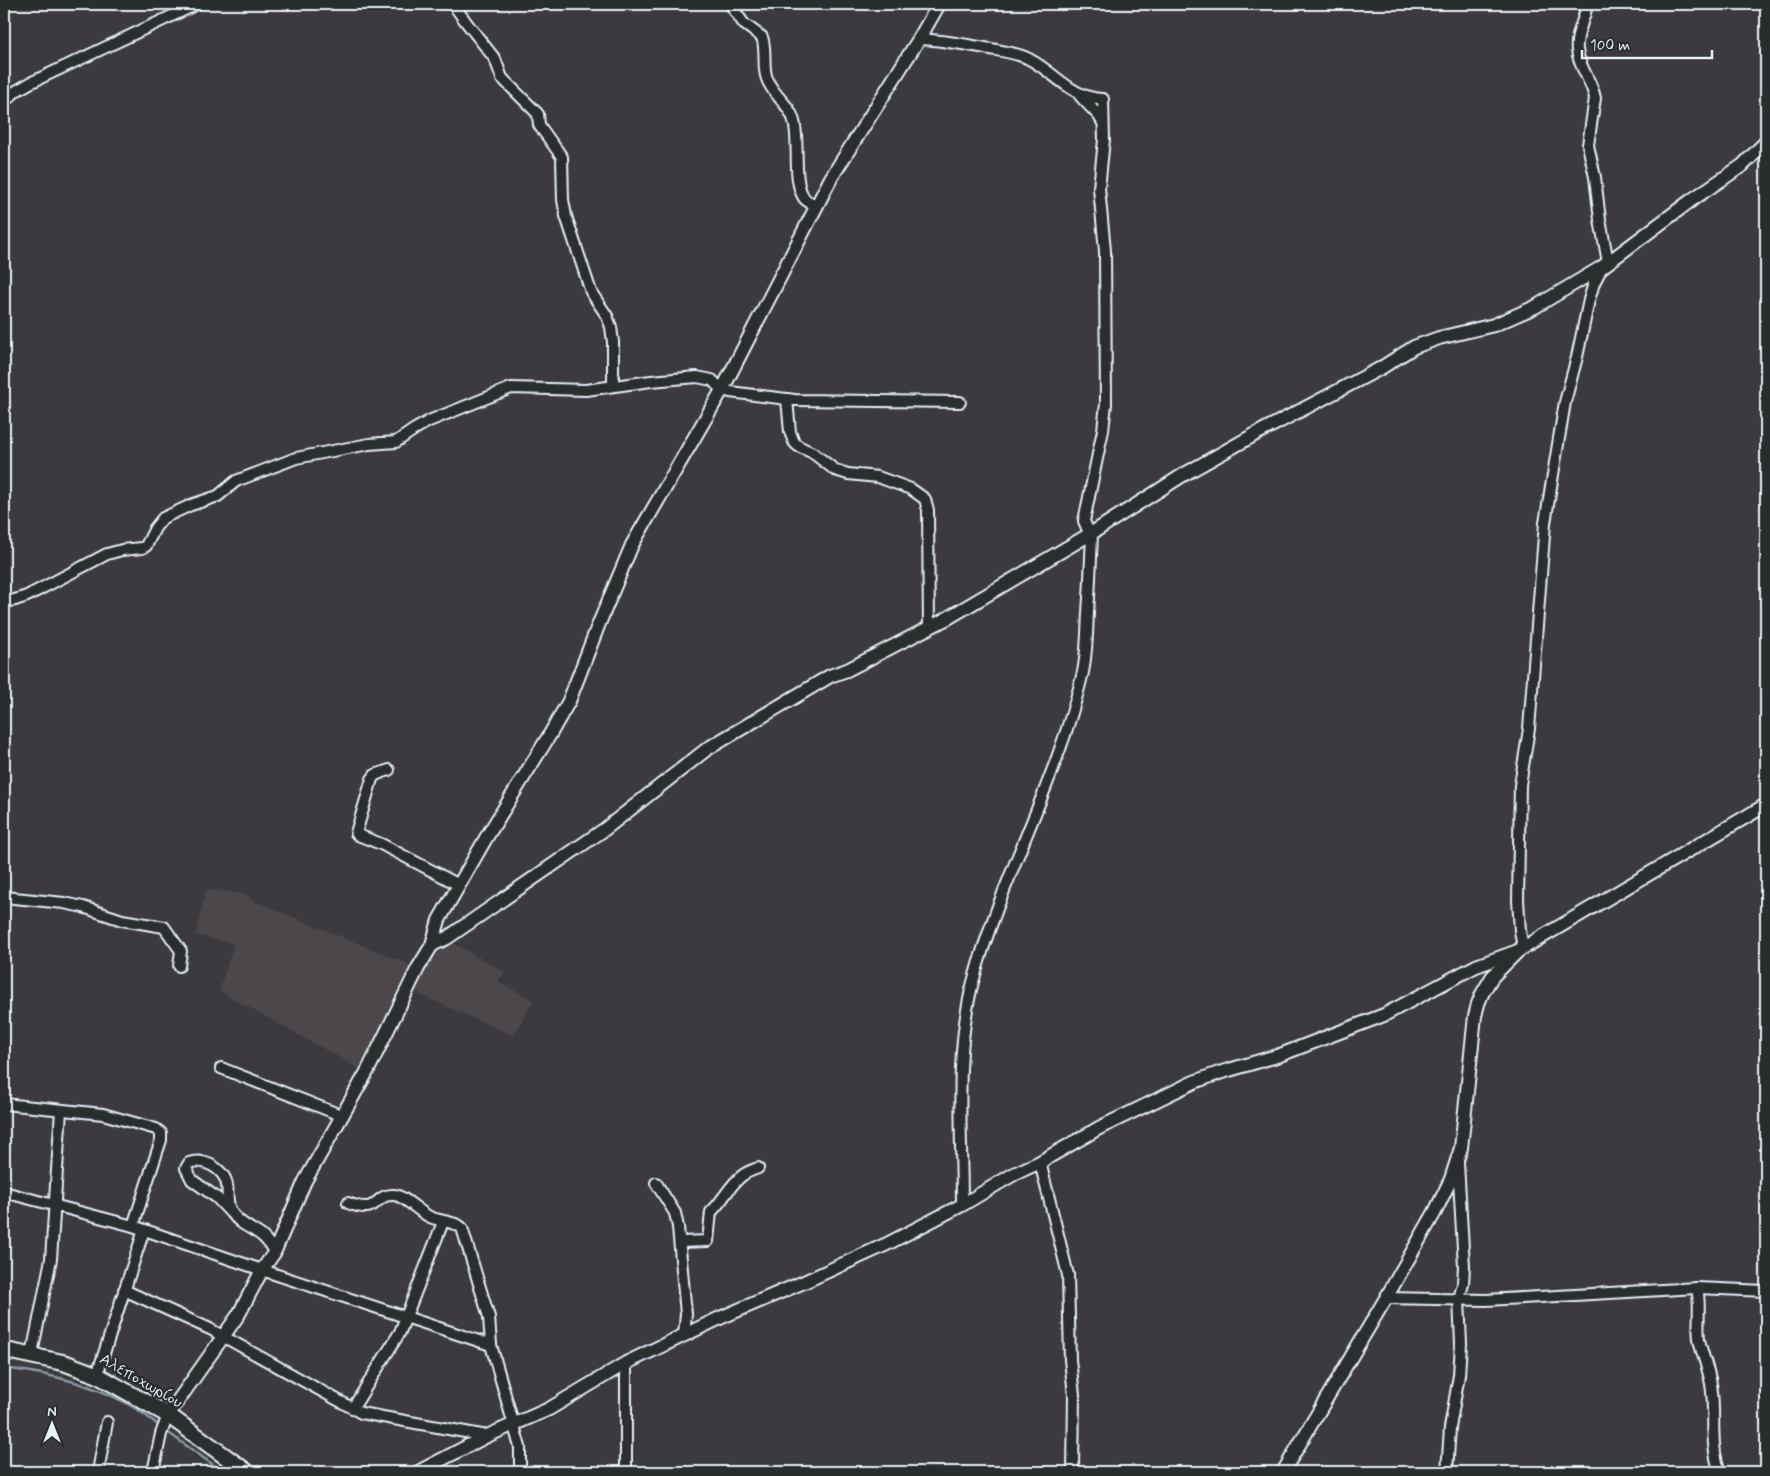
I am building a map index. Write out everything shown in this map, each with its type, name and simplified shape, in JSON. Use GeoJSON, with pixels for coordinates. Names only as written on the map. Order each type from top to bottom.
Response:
{"type":"FeatureCollection","features":[{"type":"Feature","properties":{"kind":"main road","name":"Αλεποχωρίου"},"geometry":{"type":"LineString","coordinates":[[4,1350],[32,1354],[68,1363],[97,1374],[167,1417],[247,1472]]}},
{"type":"Feature","properties":{"kind":"street"},"geometry":{"type":"LineString","coordinates":[[4,102],[16,91],[30,83],[197,4]]}},
{"type":"Feature","properties":{"kind":"street"},"geometry":{"type":"LineString","coordinates":[[453,4],[495,59],[502,78],[538,114],[539,125],[562,157],[563,200],[566,216],[591,292],[607,316],[611,327],[613,386]]}},
{"type":"Feature","properties":{"kind":"street"},"geometry":{"type":"LineString","coordinates":[[730,4],[744,24],[762,37],[766,78],[772,89],[790,111],[794,121],[797,134],[798,178],[802,194],[806,200],[817,207]]}},
{"type":"Feature","properties":{"kind":"street"},"geometry":{"type":"LineString","coordinates":[[153,1472],[161,1434],[167,1417],[243,1307],[262,1270],[274,1253],[305,1181],[368,1070],[418,968],[432,945],[439,920],[569,701],[632,545],[722,390],[837,168],[919,39],[939,4]]}},
{"type":"Feature","properties":{"kind":"street"},"geometry":{"type":"LineString","coordinates":[[1447,1472],[1450,1428],[1458,1384],[1461,1352],[1459,1299],[1463,1284],[1464,1266],[1458,1161],[1463,1134],[1475,1016],[1482,994],[1489,981],[1521,950],[1518,900],[1520,785],[1529,729],[1545,523],[1565,402],[1589,300],[1594,283],[1605,265],[1595,178],[1588,144],[1595,98],[1594,90],[1582,69],[1577,51],[1578,39],[1587,4]]}},
{"type":"Feature","properties":{"kind":"street"},"geometry":{"type":"LineString","coordinates":[[919,39],[950,41],[1009,52],[1040,66],[1077,94],[1103,100],[1104,140],[1099,188],[1105,251],[1106,404],[1103,430],[1084,521],[1092,533],[1087,648],[1063,744],[989,929],[973,983],[961,1061],[962,1205]]}},
{"type":"Feature","properties":{"kind":"street"},"geometry":{"type":"LineString","coordinates":[[432,945],[447,938],[504,900],[605,829],[707,749],[830,676],[847,670],[930,628],[1092,533],[1219,454],[1381,368],[1414,347],[1506,321],[1535,307],[1605,265],[1693,199],[1743,166],[1766,142]]}},
{"type":"Feature","properties":{"kind":"street"},"geometry":{"type":"LineString","coordinates":[[4,602],[19,600],[114,552],[146,546],[162,518],[191,504],[218,496],[236,481],[288,461],[360,446],[396,442],[429,421],[511,388],[574,390],[697,378],[712,380],[722,390],[738,394],[786,399],[960,402]]}},
{"type":"Feature","properties":{"kind":"street"},"geometry":{"type":"LineString","coordinates":[[786,399],[790,432],[798,446],[813,453],[835,470],[848,474],[878,477],[911,489],[925,499],[928,510],[930,628]]}},
{"type":"Feature","properties":{"kind":"street"},"geometry":{"type":"LineString","coordinates":[[389,770],[375,775],[372,779],[356,833],[460,885]]}},
{"type":"Feature","properties":{"kind":"street"},"geometry":{"type":"LineString","coordinates":[[418,1472],[488,1436],[549,1409],[626,1363],[720,1318],[860,1258],[962,1205],[1099,1128],[1194,1082],[1280,1054],[1384,1015],[1476,966],[1521,950],[1766,805]]}},
{"type":"Feature","properties":{"kind":"street"},"geometry":{"type":"LineString","coordinates":[[4,897],[64,903],[122,920],[164,927],[182,951],[179,966]]}},
{"type":"Feature","properties":{"kind":"street"},"geometry":{"type":"LineString","coordinates":[[221,1068],[343,1116]]}},
{"type":"Feature","properties":{"kind":"street"},"geometry":{"type":"LineString","coordinates":[[4,1104],[117,1118],[156,1129],[161,1133],[161,1140],[133,1226]]}},
{"type":"Feature","properties":{"kind":"street"},"geometry":{"type":"LineString","coordinates":[[32,1354],[50,1264],[61,1110]]}},
{"type":"Feature","properties":{"kind":"street"},"geometry":{"type":"LineString","coordinates":[[231,1213],[224,1175],[205,1162],[196,1160],[189,1162],[186,1168],[192,1180],[217,1198],[231,1213],[242,1224],[265,1238],[270,1243],[274,1253]]}},
{"type":"Feature","properties":{"kind":"street"},"geometry":{"type":"LineString","coordinates":[[1283,1472],[1435,1212],[1458,1161]]}},
{"type":"Feature","properties":{"kind":"street"},"geometry":{"type":"LineString","coordinates":[[1040,1162],[1068,1275],[1070,1360],[1074,1395],[1073,1472]]}},
{"type":"Feature","properties":{"kind":"street"},"geometry":{"type":"LineString","coordinates":[[680,1242],[708,1240],[711,1212],[720,1205],[737,1180],[744,1174],[758,1168]]}},
{"type":"Feature","properties":{"kind":"street"},"geometry":{"type":"LineString","coordinates":[[656,1183],[675,1213],[680,1242],[686,1314],[684,1335]]}},
{"type":"Feature","properties":{"kind":"street"},"geometry":{"type":"LineString","coordinates":[[4,1192],[133,1226],[491,1345]]}},
{"type":"Feature","properties":{"kind":"street"},"geometry":{"type":"LineString","coordinates":[[348,1203],[369,1208],[383,1198],[395,1195],[401,1197],[422,1213],[443,1222],[460,1225],[462,1228],[489,1317],[491,1345],[520,1447],[520,1472]]}},
{"type":"Feature","properties":{"kind":"street"},"geometry":{"type":"LineString","coordinates":[[353,1408],[393,1344],[443,1222]]}},
{"type":"Feature","properties":{"kind":"street"},"geometry":{"type":"LineString","coordinates":[[97,1374],[144,1230]]}},
{"type":"Feature","properties":{"kind":"street"},"geometry":{"type":"LineString","coordinates":[[1386,1298],[1486,1300],[1697,1288],[1766,1291]]}},
{"type":"Feature","properties":{"kind":"street"},"geometry":{"type":"LineString","coordinates":[[1697,1288],[1700,1300],[1700,1340],[1711,1379],[1713,1446],[1716,1463],[1720,1472]]}},
{"type":"Feature","properties":{"kind":"street"},"geometry":{"type":"LineString","coordinates":[[124,1290],[167,1308],[371,1416],[488,1436]]}},
{"type":"Feature","properties":{"kind":"street"},"geometry":{"type":"LineString","coordinates":[[626,1363],[626,1472]]}},
{"type":"Feature","properties":{"kind":"street"},"geometry":{"type":"LineString","coordinates":[[98,1472],[107,1422]]}},
{"type":"Feature","properties":{"kind":"shaded area"},"geometry":{"type":"Polygon","coordinates":[[[206,889],[249,895],[249,899],[411,965],[360,1069],[219,991],[234,944],[195,935],[206,889]]]}},
{"type":"Feature","properties":{"kind":"shaded area"},"geometry":{"type":"Polygon","coordinates":[[[450,941],[505,972],[498,982],[534,1000],[513,1036],[412,991],[432,950],[450,941]]]}},
{"type":"Feature","properties":{"kind":"waterway"},"geometry":{"type":"LineString","coordinates":[[4,1368],[51,1376],[98,1390],[131,1405],[161,1427]]}},
{"type":"Feature","properties":{"kind":"waterway"},"geometry":{"type":"LineString","coordinates":[[166,1431],[219,1469]]}}]}
